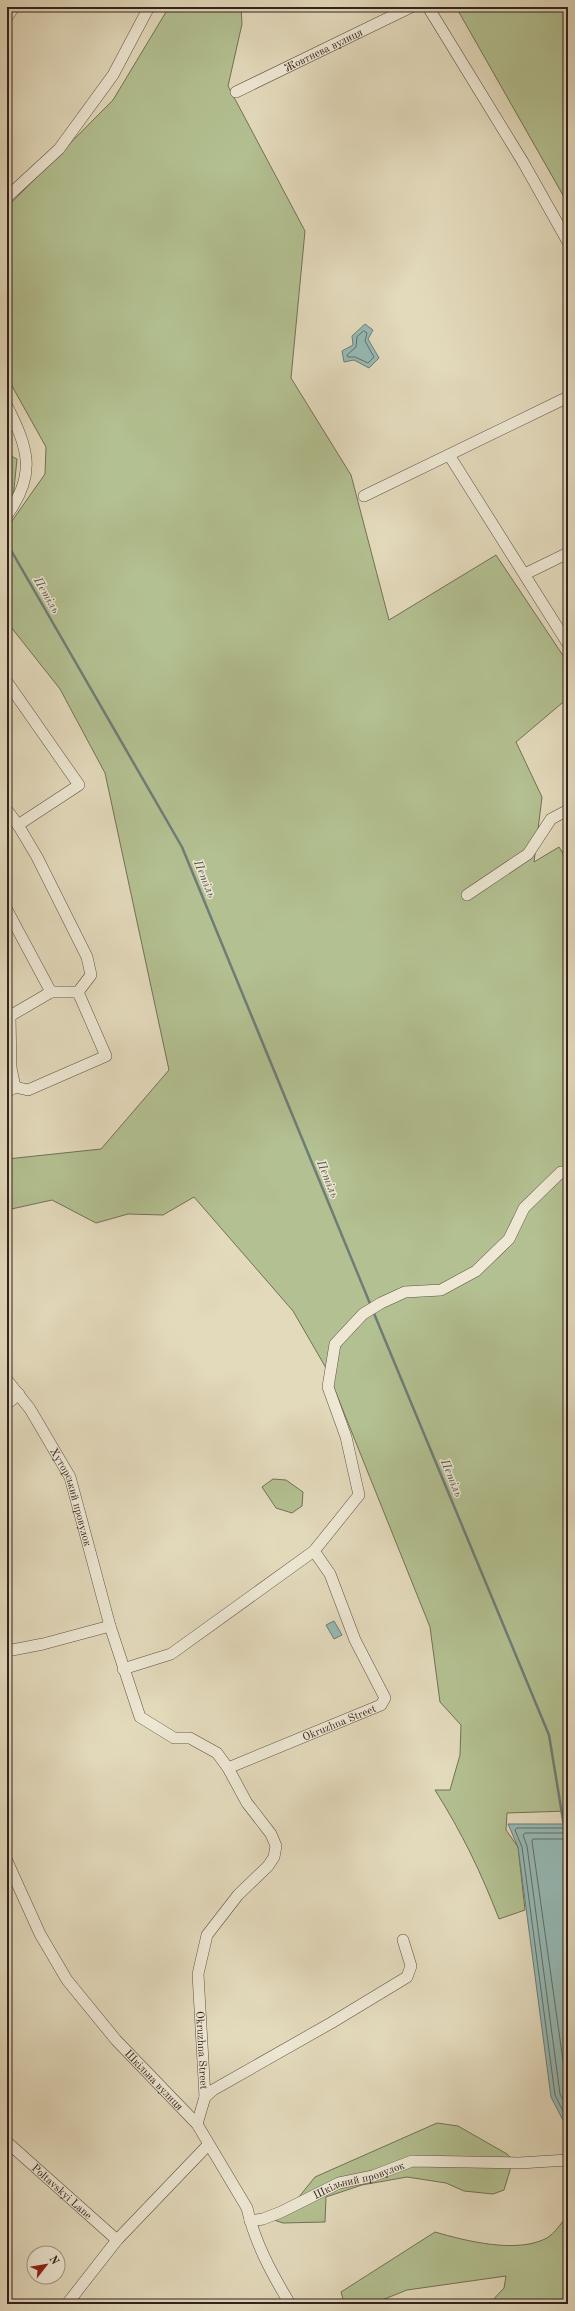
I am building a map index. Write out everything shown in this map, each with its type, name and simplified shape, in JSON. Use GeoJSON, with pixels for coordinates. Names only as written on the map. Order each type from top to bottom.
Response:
{"type":"FeatureCollection","features":[{"type":"Feature","properties":{"kind":"street"},"geometry":{"type":"LineString","coordinates":[[7,17],[14,7]]}},
{"type":"Feature","properties":{"kind":"street"},"geometry":{"type":"LineString","coordinates":[[7,197],[59,149],[113,75],[150,7]]}},
{"type":"Feature","properties":{"kind":"street","name":"Жовтнева вулиця"},"geometry":{"type":"LineString","coordinates":[[236,92],[411,7]]}},
{"type":"Feature","properties":{"kind":"street"},"geometry":{"type":"LineString","coordinates":[[428,7],[523,162],[568,242]]}},
{"type":"Feature","properties":{"kind":"street"},"geometry":{"type":"LineString","coordinates":[[364,496],[568,397]]}},
{"type":"Feature","properties":{"kind":"street"},"geometry":{"type":"LineString","coordinates":[[7,406],[22,436],[28,467],[10,512]]}},
{"type":"Feature","properties":{"kind":"street"},"geometry":{"type":"LineString","coordinates":[[449,455],[568,644]]}},
{"type":"Feature","properties":{"kind":"street"},"geometry":{"type":"LineString","coordinates":[[524,574],[568,553]]}},
{"type":"Feature","properties":{"kind":"street"},"geometry":{"type":"LineString","coordinates":[[7,682],[78,785],[18,825]]}},
{"type":"Feature","properties":{"kind":"street"},"geometry":{"type":"LineString","coordinates":[[7,810],[18,825],[37,857],[87,957],[91,975],[78,992]]}},
{"type":"Feature","properties":{"kind":"street"},"geometry":{"type":"LineString","coordinates":[[467,895],[528,854],[552,819],[568,810]]}},
{"type":"Feature","properties":{"kind":"street"},"geometry":{"type":"LineString","coordinates":[[7,910],[51,992]]}},
{"type":"Feature","properties":{"kind":"street"},"geometry":{"type":"LineString","coordinates":[[51,992],[78,992],[106,1056],[28,1090],[11,1090],[8,1016],[51,992]]}},
{"type":"Feature","properties":{"kind":"street"},"geometry":{"type":"LineString","coordinates":[[123,1669],[171,1654],[314,1551],[359,1495],[346,1437],[328,1387],[335,1344],[363,1314],[381,1303],[405,1292],[441,1290],[476,1271],[509,1239],[524,1208],[564,1172]]}},
{"type":"Feature","properties":{"kind":"street","name":"Хуторський провулок"},"geometry":{"type":"LineString","coordinates":[[7,1380],[30,1408],[70,1478],[110,1626]]}},
{"type":"Feature","properties":{"kind":"street"},"geometry":{"type":"LineString","coordinates":[[7,1404],[19,1394]]}},
{"type":"Feature","properties":{"kind":"street","name":"Okruzhna Street"},"geometry":{"type":"LineString","coordinates":[[228,1768],[381,1705],[385,1698],[355,1640],[330,1574],[314,1551]]}},
{"type":"Feature","properties":{"kind":"street"},"geometry":{"type":"LineString","coordinates":[[7,1651],[43,1644],[110,1626]]}},
{"type":"Feature","properties":{"kind":"street","name":"Okruzhna Street"},"geometry":{"type":"LineString","coordinates":[[110,1626],[140,1717],[174,1738],[190,1738],[204,1744],[217,1753],[228,1768],[247,1803],[271,1834],[276,1846],[274,1857],[268,1866],[238,1895],[207,1935],[198,1974],[205,2097]]}},
{"type":"Feature","properties":{"kind":"street","name":"Шкільна вулиця"},"geometry":{"type":"LineString","coordinates":[[7,1861],[40,1934],[67,1980],[116,2040],[197,2124],[208,2145],[247,2208],[250,2221],[270,2271],[290,2304]]}},
{"type":"Feature","properties":{"kind":"street","name":"Okruzhna Street"},"geometry":{"type":"LineString","coordinates":[[205,2097],[213,2090],[331,2023],[407,1977],[411,1966],[403,1940]]}},
{"type":"Feature","properties":{"kind":"street"},"geometry":{"type":"LineString","coordinates":[[197,2124],[205,2097]]}},
{"type":"Feature","properties":{"kind":"street","name":"Poltavskyi Lane"},"geometry":{"type":"LineString","coordinates":[[7,2142],[117,2240]]}},
{"type":"Feature","properties":{"kind":"street"},"geometry":{"type":"LineString","coordinates":[[67,2304],[117,2240],[208,2145]]}},
{"type":"Feature","properties":{"kind":"street","name":"Шкільний провулок"},"geometry":{"type":"LineString","coordinates":[[250,2221],[263,2219],[281,2212],[340,2183],[373,2176],[412,2162],[504,2163],[568,2160]]}},
{"type":"Feature","properties":{"kind":"green space"},"geometry":{"type":"Polygon","coordinates":[[[169,7],[241,7],[242,24],[228,86],[305,231],[291,378],[351,475],[389,620],[496,555],[568,663],[568,698],[516,742],[542,797],[534,862],[559,847],[568,861],[568,1811],[507,1813],[506,1830],[518,1847],[525,1910],[499,1919],[470,1853],[435,1790],[450,1790],[460,1755],[461,1725],[440,1702],[430,1627],[326,1368],[293,1311],[194,1197],[163,1215],[128,1214],[96,1223],[52,1200],[7,1210],[7,1159],[101,1149],[169,1070],[105,773],[60,689],[7,622],[7,528],[45,474],[46,447],[7,377],[7,207],[113,100],[169,7]]]}},
{"type":"Feature","properties":{"kind":"green space"},"geometry":{"type":"Polygon","coordinates":[[[456,7],[568,7],[568,204],[456,7]]]}},
{"type":"Feature","properties":{"kind":"green space"},"geometry":{"type":"Polygon","coordinates":[[[7,454],[17,459],[13,499],[7,497],[7,454]]]}},
{"type":"Feature","properties":{"kind":"green space"},"geometry":{"type":"Polygon","coordinates":[[[273,1479],[286,1480],[303,1492],[302,1506],[292,1513],[276,1508],[262,1487],[273,1479]]]}},
{"type":"Feature","properties":{"kind":"green space"},"geometry":{"type":"Polygon","coordinates":[[[437,2123],[458,2126],[507,2154],[513,2160],[504,2190],[493,2194],[464,2191],[446,2183],[407,2177],[362,2185],[326,2197],[325,2222],[283,2223],[274,2220],[290,2208],[315,2177],[437,2123]]]}},
{"type":"Feature","properties":{"kind":"green space"},"geometry":{"type":"Polygon","coordinates":[[[568,2215],[568,2304],[489,2304],[504,2288],[506,2276],[407,2290],[372,2304],[344,2302],[341,2292],[435,2232],[476,2242],[507,2246],[521,2245],[535,2243],[547,2238],[556,2230],[568,2215]]]}},
{"type":"Feature","properties":{"kind":"water"},"geometry":{"type":"Polygon","coordinates":[[[365,324],[373,330],[368,339],[379,358],[369,368],[354,360],[344,362],[342,351],[353,345],[352,336],[365,324]]]}},
{"type":"Feature","properties":{"kind":"water"},"geometry":{"type":"Polygon","coordinates":[[[334,1621],[342,1635],[334,1639],[326,1625],[334,1621]]]}},
{"type":"Feature","properties":{"kind":"water"},"geometry":{"type":"Polygon","coordinates":[[[508,1824],[568,1824],[568,2130],[551,2097],[518,1847],[508,1824]]]}},
{"type":"Feature","properties":{"kind":"waterway","name":"Петіль"},"geometry":{"type":"LineString","coordinates":[[8,545],[182,847],[371,1306]]}},
{"type":"Feature","properties":{"kind":"waterway","name":"Петіль"},"geometry":{"type":"LineString","coordinates":[[373,1311],[549,1735],[564,1826]]}}]}
